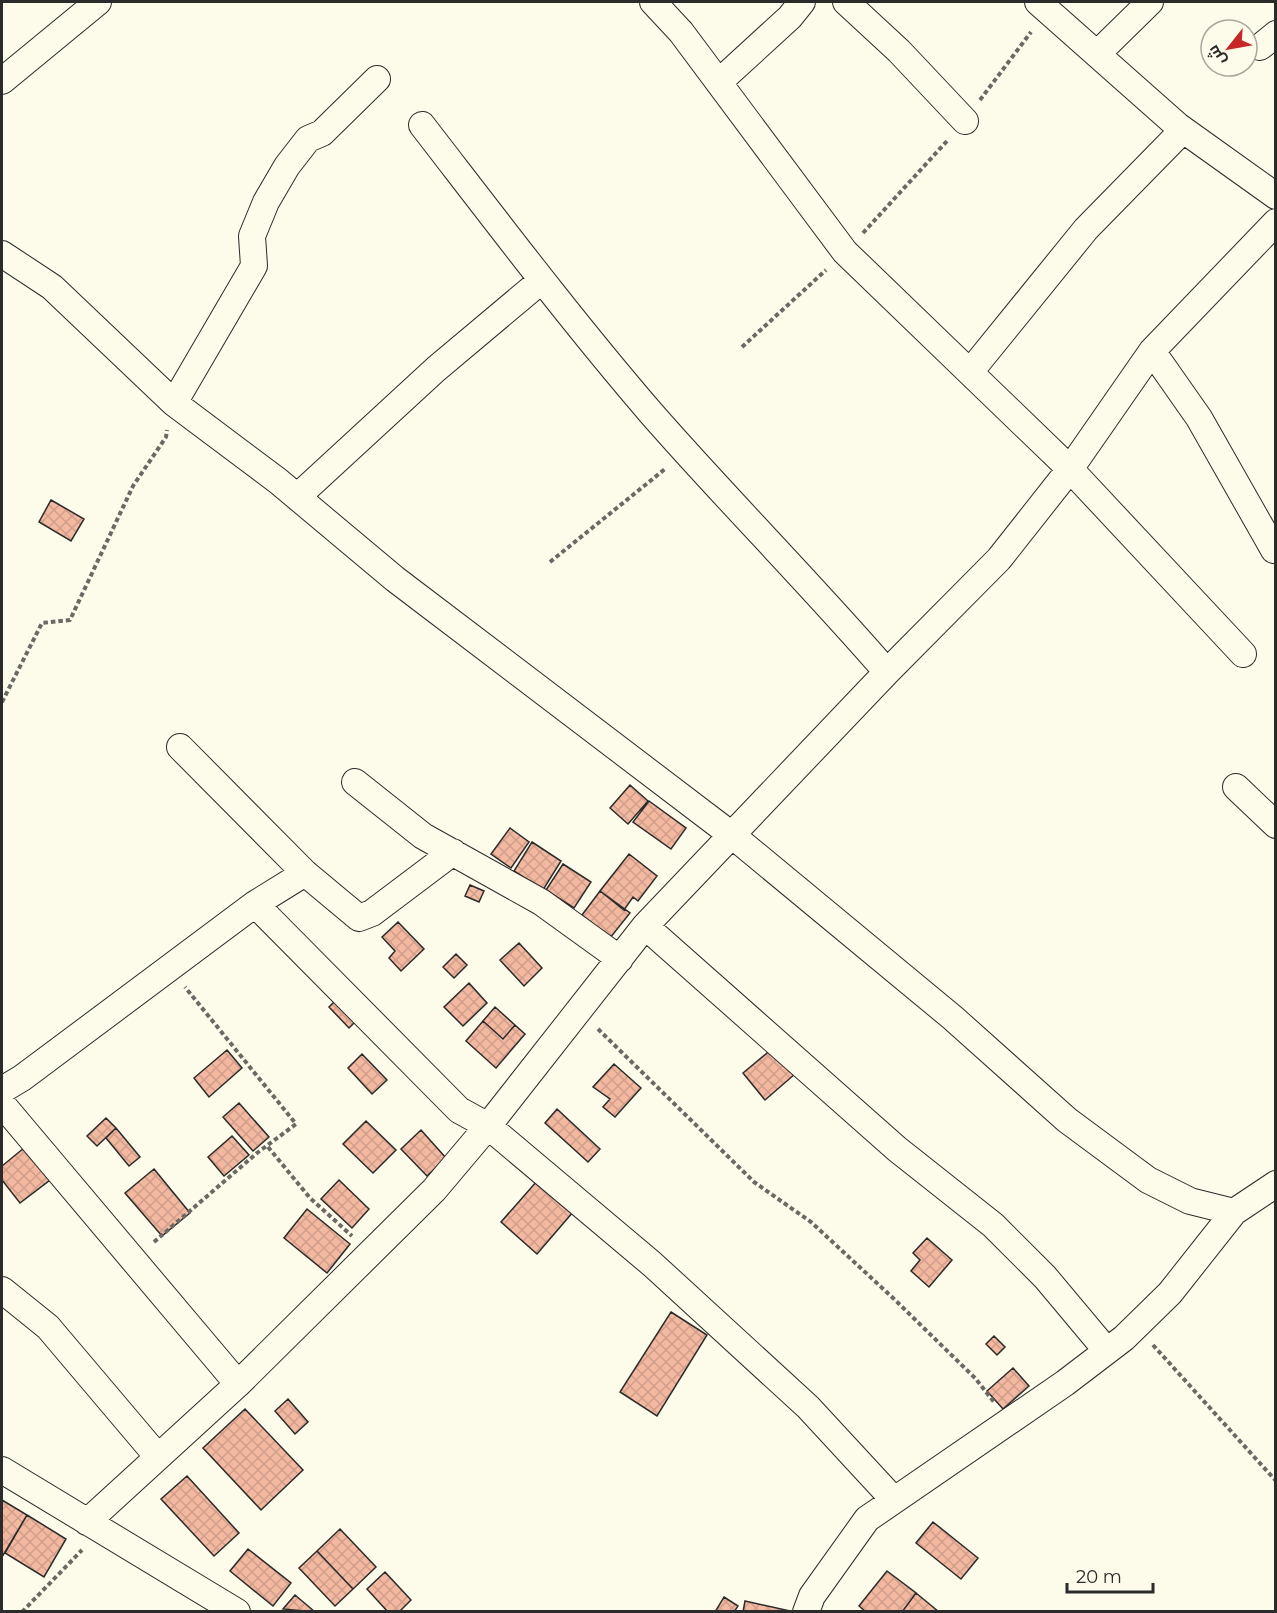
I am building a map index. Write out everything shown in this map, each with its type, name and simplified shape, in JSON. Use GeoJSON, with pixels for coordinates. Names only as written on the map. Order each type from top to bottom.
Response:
{"type":"FeatureCollection","features":[{"type":"Feature","properties":{"kind":"street"},"geometry":{"type":"LineString","coordinates":[[2,81],[98,2]]}},
{"type":"Feature","properties":{"kind":"street"},"geometry":{"type":"LineString","coordinates":[[653,2],[681,32],[845,252],[1070,469],[1243,654]]}},
{"type":"Feature","properties":{"kind":"street"},"geometry":{"type":"LineString","coordinates":[[719,82],[790,17],[802,2]]}},
{"type":"Feature","properties":{"kind":"street"},"geometry":{"type":"LineString","coordinates":[[846,2],[899,51],[965,121]]}},
{"type":"Feature","properties":{"kind":"street"},"geometry":{"type":"LineString","coordinates":[[1098,53],[1150,2]]}},
{"type":"Feature","properties":{"kind":"street"},"geometry":{"type":"LineString","coordinates":[[1043,5],[1183,130],[1275,196]]}},
{"type":"Feature","properties":{"kind":"street"},"geometry":{"type":"LineString","coordinates":[[174,403],[254,266],[252,236],[266,202],[287,166],[308,139],[322,133],[376,79]]}},
{"type":"Feature","properties":{"kind":"street"},"geometry":{"type":"LineString","coordinates":[[422,125],[542,280],[687,452],[813,586],[887,672]]}},
{"type":"Feature","properties":{"kind":"street"},"geometry":{"type":"LineString","coordinates":[[970,372],[1086,229],[1183,130]]}},
{"type":"Feature","properties":{"kind":"street"},"geometry":{"type":"LineString","coordinates":[[94,1526],[158,1457],[238,1384],[434,1190],[488,1126],[645,926],[887,672],[999,559],[1070,469],[1152,351],[1275,222]]}},
{"type":"Feature","properties":{"kind":"street"},"geometry":{"type":"LineString","coordinates":[[2,254],[52,287],[174,403],[297,497],[395,579],[733,836],[953,1018],[1076,1127],[1148,1180],[1190,1201],[1234,1212]]}},
{"type":"Feature","properties":{"kind":"street"},"geometry":{"type":"LineString","coordinates":[[297,497],[436,369],[542,280]]}},
{"type":"Feature","properties":{"kind":"street"},"geometry":{"type":"LineString","coordinates":[[1152,351],[1199,418],[1274,550]]}},
{"type":"Feature","properties":{"kind":"street"},"geometry":{"type":"LineString","coordinates":[[180,747],[305,873],[359,918],[372,913],[453,852]]}},
{"type":"Feature","properties":{"kind":"street"},"geometry":{"type":"LineString","coordinates":[[355,782],[401,821],[541,902],[620,959]]}},
{"type":"Feature","properties":{"kind":"street"},"geometry":{"type":"LineString","coordinates":[[1236,787],[1275,825]]}},
{"type":"Feature","properties":{"kind":"street"},"geometry":{"type":"LineString","coordinates":[[2,1090],[22,1078],[255,904],[305,873]]}},
{"type":"Feature","properties":{"kind":"street"},"geometry":{"type":"LineString","coordinates":[[255,904],[459,1110],[488,1126],[652,1264],[808,1407],[894,1500]]}},
{"type":"Feature","properties":{"kind":"street"},"geometry":{"type":"LineString","coordinates":[[645,926],[897,1149],[993,1225],[1045,1277],[1107,1351]]}},
{"type":"Feature","properties":{"kind":"street"},"geometry":{"type":"LineString","coordinates":[[2,1104],[238,1384]]}},
{"type":"Feature","properties":{"kind":"street"},"geometry":{"type":"LineString","coordinates":[[806,1611],[812,1596],[867,1519],[1107,1351],[1138,1325],[1195,1264],[1234,1212],[1275,1184]]}},
{"type":"Feature","properties":{"kind":"street"},"geometry":{"type":"LineString","coordinates":[[2,1290],[48,1327],[158,1457]]}},
{"type":"Feature","properties":{"kind":"street"},"geometry":{"type":"LineString","coordinates":[[2,1470],[237,1611]]}},
{"type":"Feature","properties":{"kind":"path"},"geometry":{"type":"LineString","coordinates":[[742,346],[845,252],[965,121],[1043,5]]}},
{"type":"Feature","properties":{"kind":"path"},"geometry":{"type":"LineString","coordinates":[[2,702],[42,623],[70,620],[133,486],[166,437],[174,403]]}},
{"type":"Feature","properties":{"kind":"path"},"geometry":{"type":"LineString","coordinates":[[550,562],[687,452]]}},
{"type":"Feature","properties":{"kind":"path"},"geometry":{"type":"LineString","coordinates":[[131,1258],[171,1229],[215,1189],[296,1124],[169,968]]}},
{"type":"Feature","properties":{"kind":"path"},"geometry":{"type":"LineString","coordinates":[[579,1009],[754,1182],[810,1222],[893,1298],[975,1378],[1009,1421]]}},
{"type":"Feature","properties":{"kind":"path"},"geometry":{"type":"LineString","coordinates":[[268,1147],[310,1198],[371,1254]]}},
{"type":"Feature","properties":{"kind":"path"},"geometry":{"type":"LineString","coordinates":[[1138,1325],[1166,1363],[1275,1480]]}},
{"type":"Feature","properties":{"kind":"path"},"geometry":{"type":"LineString","coordinates":[[22,1611],[94,1526]]}},
{"type":"Feature","properties":{"kind":"building"},"geometry":{"type":"Polygon","coordinates":[[[51,500],[84,519],[71,541],[39,522],[51,500]]]}},
{"type":"Feature","properties":{"kind":"building"},"geometry":{"type":"Polygon","coordinates":[[[630,785],[648,801],[628,824],[610,808],[630,785]]]}},
{"type":"Feature","properties":{"kind":"building"},"geometry":{"type":"Polygon","coordinates":[[[649,801],[686,828],[671,849],[633,822],[649,801]]]}},
{"type":"Feature","properties":{"kind":"building"},"geometry":{"type":"Polygon","coordinates":[[[510,828],[529,842],[511,868],[491,854],[510,828]]]}},
{"type":"Feature","properties":{"kind":"building"},"geometry":{"type":"Polygon","coordinates":[[[532,842],[561,861],[543,890],[514,871],[532,842]]]}},
{"type":"Feature","properties":{"kind":"building"},"geometry":{"type":"Polygon","coordinates":[[[629,854],[657,876],[638,901],[633,897],[624,910],[600,891],[629,854]]]}},
{"type":"Feature","properties":{"kind":"building"},"geometry":{"type":"Polygon","coordinates":[[[563,864],[591,882],[574,908],[546,890],[563,864]]]}},
{"type":"Feature","properties":{"kind":"building"},"geometry":{"type":"Polygon","coordinates":[[[470,885],[484,891],[479,902],[465,896],[470,885]]]}},
{"type":"Feature","properties":{"kind":"building"},"geometry":{"type":"Polygon","coordinates":[[[600,891],[630,913],[610,938],[582,915],[600,891]]]}},
{"type":"Feature","properties":{"kind":"building"},"geometry":{"type":"Polygon","coordinates":[[[398,922],[424,949],[401,971],[389,958],[395,951],[382,937],[398,922]]]}},
{"type":"Feature","properties":{"kind":"building"},"geometry":{"type":"Polygon","coordinates":[[[519,943],[542,968],[524,986],[500,960],[519,943]]]}},
{"type":"Feature","properties":{"kind":"building"},"geometry":{"type":"Polygon","coordinates":[[[456,954],[467,965],[454,978],[443,967],[456,954]]]}},
{"type":"Feature","properties":{"kind":"building"},"geometry":{"type":"Polygon","coordinates":[[[469,983],[487,1003],[463,1026],[444,1007],[469,983]]]}},
{"type":"Feature","properties":{"kind":"building"},"geometry":{"type":"Polygon","coordinates":[[[340,996],[360,1017],[349,1028],[329,1007],[340,996]]]}},
{"type":"Feature","properties":{"kind":"building"},"geometry":{"type":"Polygon","coordinates":[[[495,1007],[515,1025],[503,1039],[483,1021],[495,1007]]]}},
{"type":"Feature","properties":{"kind":"building"},"geometry":{"type":"Polygon","coordinates":[[[483,1021],[503,1039],[515,1025],[525,1034],[496,1068],[466,1041],[483,1021]]]}},
{"type":"Feature","properties":{"kind":"building"},"geometry":{"type":"Polygon","coordinates":[[[773,1048],[795,1074],[765,1100],[743,1073],[773,1048]]]}},
{"type":"Feature","properties":{"kind":"building"},"geometry":{"type":"Polygon","coordinates":[[[227,1050],[242,1068],[209,1097],[194,1078],[227,1050]]]}},
{"type":"Feature","properties":{"kind":"building"},"geometry":{"type":"Polygon","coordinates":[[[362,1054],[387,1080],[372,1094],[348,1068],[362,1054]]]}},
{"type":"Feature","properties":{"kind":"building"},"geometry":{"type":"Polygon","coordinates":[[[614,1064],[641,1088],[615,1117],[603,1107],[610,1099],[593,1087],[614,1064]]]}},
{"type":"Feature","properties":{"kind":"building"},"geometry":{"type":"Polygon","coordinates":[[[239,1103],[269,1137],[253,1151],[223,1117],[239,1103]]]}},
{"type":"Feature","properties":{"kind":"building"},"geometry":{"type":"Polygon","coordinates":[[[557,1109],[600,1149],[588,1162],[545,1123],[557,1109]]]}},
{"type":"Feature","properties":{"kind":"building"},"geometry":{"type":"Polygon","coordinates":[[[106,1118],[116,1128],[97,1146],[87,1136],[106,1118]]]}},
{"type":"Feature","properties":{"kind":"building"},"geometry":{"type":"Polygon","coordinates":[[[366,1121],[396,1150],[373,1173],[343,1144],[366,1121]]]}},
{"type":"Feature","properties":{"kind":"building"},"geometry":{"type":"Polygon","coordinates":[[[116,1128],[140,1157],[129,1166],[106,1138],[116,1128]]]}},
{"type":"Feature","properties":{"kind":"building"},"geometry":{"type":"Polygon","coordinates":[[[421,1130],[446,1158],[427,1176],[401,1149],[421,1130]]]}},
{"type":"Feature","properties":{"kind":"building"},"geometry":{"type":"Polygon","coordinates":[[[232,1136],[249,1155],[224,1176],[208,1157],[232,1136]]]}},
{"type":"Feature","properties":{"kind":"building"},"geometry":{"type":"Polygon","coordinates":[[[24,1148],[50,1180],[20,1203],[2,1180],[2,1166],[24,1148]]]}},
{"type":"Feature","properties":{"kind":"building"},"geometry":{"type":"Polygon","coordinates":[[[154,1169],[190,1213],[162,1236],[125,1193],[154,1169]]]}},
{"type":"Feature","properties":{"kind":"building"},"geometry":{"type":"Polygon","coordinates":[[[339,1180],[369,1209],[352,1228],[321,1199],[339,1180]]]}},
{"type":"Feature","properties":{"kind":"building"},"geometry":{"type":"Polygon","coordinates":[[[537,1181],[573,1212],[537,1254],[501,1222],[537,1181]]]}},
{"type":"Feature","properties":{"kind":"building"},"geometry":{"type":"Polygon","coordinates":[[[307,1209],[350,1244],[327,1273],[284,1238],[307,1209]]]}},
{"type":"Feature","properties":{"kind":"building"},"geometry":{"type":"Polygon","coordinates":[[[927,1238],[952,1260],[929,1287],[911,1271],[920,1260],[913,1253],[927,1238]]]}},
{"type":"Feature","properties":{"kind":"building"},"geometry":{"type":"Polygon","coordinates":[[[671,1312],[707,1335],[657,1416],[620,1392],[671,1312]]]}},
{"type":"Feature","properties":{"kind":"building"},"geometry":{"type":"Polygon","coordinates":[[[994,1336],[1005,1347],[997,1355],[986,1344],[994,1336]]]}},
{"type":"Feature","properties":{"kind":"building"},"geometry":{"type":"Polygon","coordinates":[[[1013,1368],[1029,1386],[1003,1409],[987,1391],[1013,1368]]]}},
{"type":"Feature","properties":{"kind":"building"},"geometry":{"type":"Polygon","coordinates":[[[288,1399],[308,1422],[295,1434],[275,1411],[288,1399]]]}},
{"type":"Feature","properties":{"kind":"building"},"geometry":{"type":"Polygon","coordinates":[[[245,1409],[303,1470],[261,1510],[203,1448],[245,1409]]]}},
{"type":"Feature","properties":{"kind":"building"},"geometry":{"type":"Polygon","coordinates":[[[187,1476],[239,1533],[214,1556],[161,1499],[187,1476]]]}},
{"type":"Feature","properties":{"kind":"building"},"geometry":{"type":"Polygon","coordinates":[[[2,1500],[27,1515],[2,1557],[2,1500]]]}},
{"type":"Feature","properties":{"kind":"building"},"geometry":{"type":"Polygon","coordinates":[[[27,1515],[66,1539],[44,1577],[5,1553],[27,1515]]]}},
{"type":"Feature","properties":{"kind":"building"},"geometry":{"type":"Polygon","coordinates":[[[933,1522],[978,1558],[961,1579],[916,1543],[933,1522]]]}},
{"type":"Feature","properties":{"kind":"building"},"geometry":{"type":"Polygon","coordinates":[[[340,1529],[376,1567],[353,1589],[317,1551],[340,1529]]]}},
{"type":"Feature","properties":{"kind":"building"},"geometry":{"type":"Polygon","coordinates":[[[248,1549],[291,1583],[273,1606],[230,1571],[248,1549]]]}},
{"type":"Feature","properties":{"kind":"building"},"geometry":{"type":"Polygon","coordinates":[[[317,1551],[353,1589],[335,1606],[299,1568],[317,1551]]]}},
{"type":"Feature","properties":{"kind":"building"},"geometry":{"type":"Polygon","coordinates":[[[887,1571],[916,1593],[902,1612],[866,1612],[859,1606],[887,1571]]]}},
{"type":"Feature","properties":{"kind":"building"},"geometry":{"type":"Polygon","coordinates":[[[385,1572],[411,1600],[399,1612],[388,1612],[367,1589],[385,1572]]]}},
{"type":"Feature","properties":{"kind":"building"},"geometry":{"type":"Polygon","coordinates":[[[916,1593],[939,1612],[902,1612],[916,1593]]]}},
{"type":"Feature","properties":{"kind":"building"},"geometry":{"type":"Polygon","coordinates":[[[295,1595],[315,1612],[283,1609],[295,1595]]]}},
{"type":"Feature","properties":{"kind":"building"},"geometry":{"type":"Polygon","coordinates":[[[724,1597],[738,1606],[734,1612],[715,1612],[724,1597]]]}},
{"type":"Feature","properties":{"kind":"building"},"geometry":{"type":"Polygon","coordinates":[[[745,1601],[790,1611],[743,1612],[745,1601]]]}}]}
